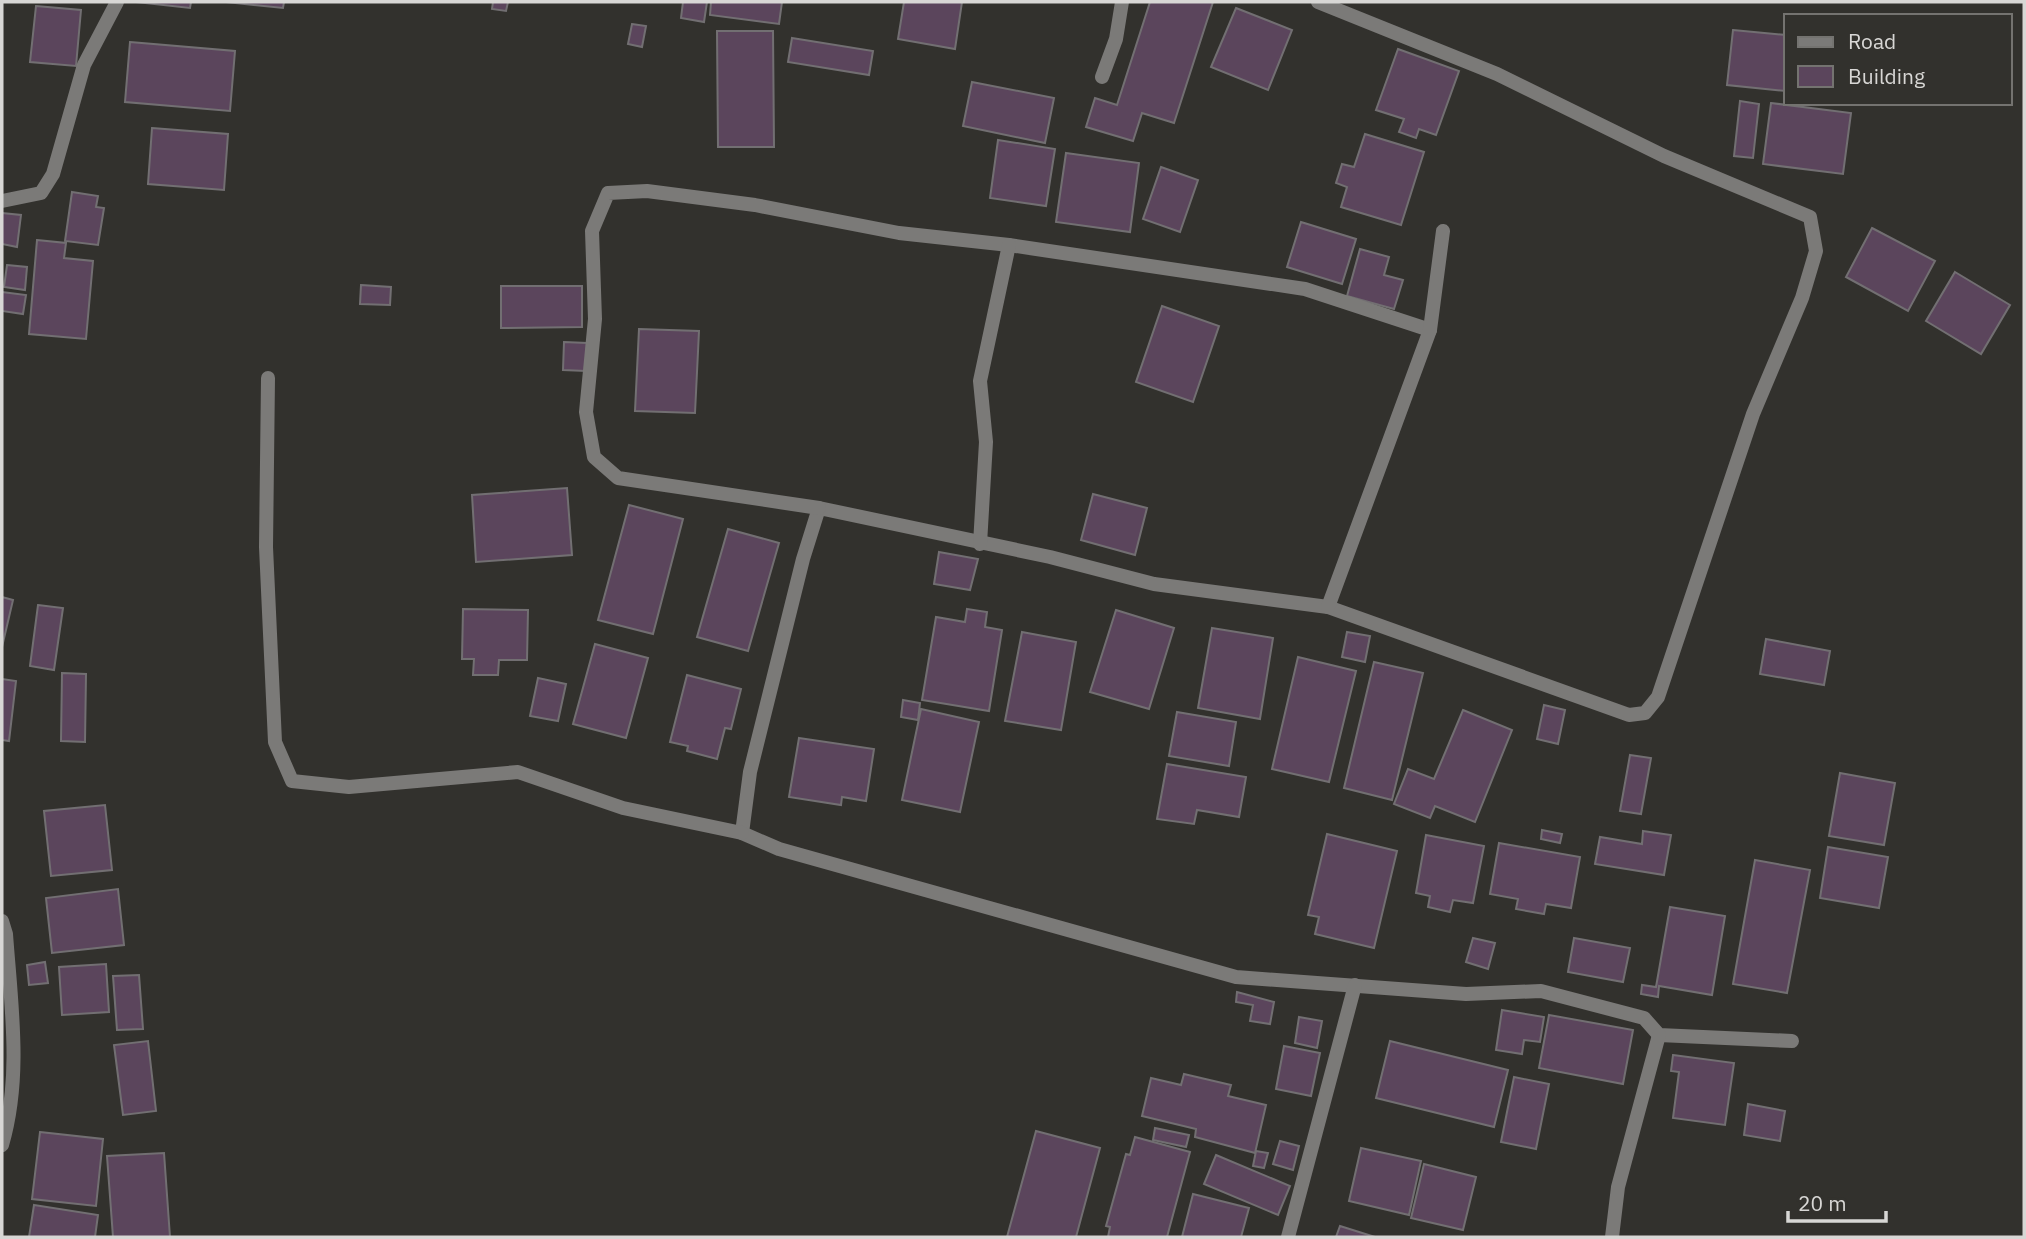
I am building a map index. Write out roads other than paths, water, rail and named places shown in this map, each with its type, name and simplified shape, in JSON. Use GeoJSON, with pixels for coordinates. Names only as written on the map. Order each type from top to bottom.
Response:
{"type":"FeatureCollection","features":[{"type":"Feature","properties":{"kind":"street"},"geometry":{"type":"LineString","coordinates":[[2,201],[41,193],[53,174],[84,65],[117,2]]}},
{"type":"Feature","properties":{"kind":"street"},"geometry":{"type":"LineString","coordinates":[[1102,77],[1116,39],[1122,2]]}},
{"type":"Feature","properties":{"kind":"street"},"geometry":{"type":"LineString","coordinates":[[1318,2],[1497,74],[1664,156],[1810,217],[1816,251],[1802,298],[1753,414],[1658,697],[1645,713],[1629,715],[1328,607],[1154,584],[1050,557],[819,508],[618,478],[594,457],[586,412],[595,319],[593,231],[608,193],[661,192],[755,205],[899,233],[1009,246],[1305,289],[1430,330]]}},
{"type":"Feature","properties":{"kind":"street"},"geometry":{"type":"LineString","coordinates":[[1328,607],[1430,330],[1443,231]]}},
{"type":"Feature","properties":{"kind":"street"},"geometry":{"type":"LineString","coordinates":[[980,544],[986,442],[980,381],[1009,246]]}},
{"type":"Feature","properties":{"kind":"street"},"geometry":{"type":"LineString","coordinates":[[268,378],[266,547],[275,741],[292,781],[349,787],[517,772],[623,808],[742,833],[779,849],[1236,977],[1466,994],[1541,991],[1644,1018],[1659,1035],[1792,1041]]}},
{"type":"Feature","properties":{"kind":"street"},"geometry":{"type":"LineString","coordinates":[[742,833],[750,772],[803,559],[819,508]]}},
{"type":"Feature","properties":{"kind":"street"},"geometry":{"type":"LineString","coordinates":[[2,921],[6,934],[14,1046],[10,1116],[2,1145]]}},
{"type":"Feature","properties":{"kind":"street"},"geometry":{"type":"LineString","coordinates":[[1288,1237],[1355,985]]}},
{"type":"Feature","properties":{"kind":"street"},"geometry":{"type":"LineString","coordinates":[[1612,1237],[1618,1187],[1659,1035]]}}]}
